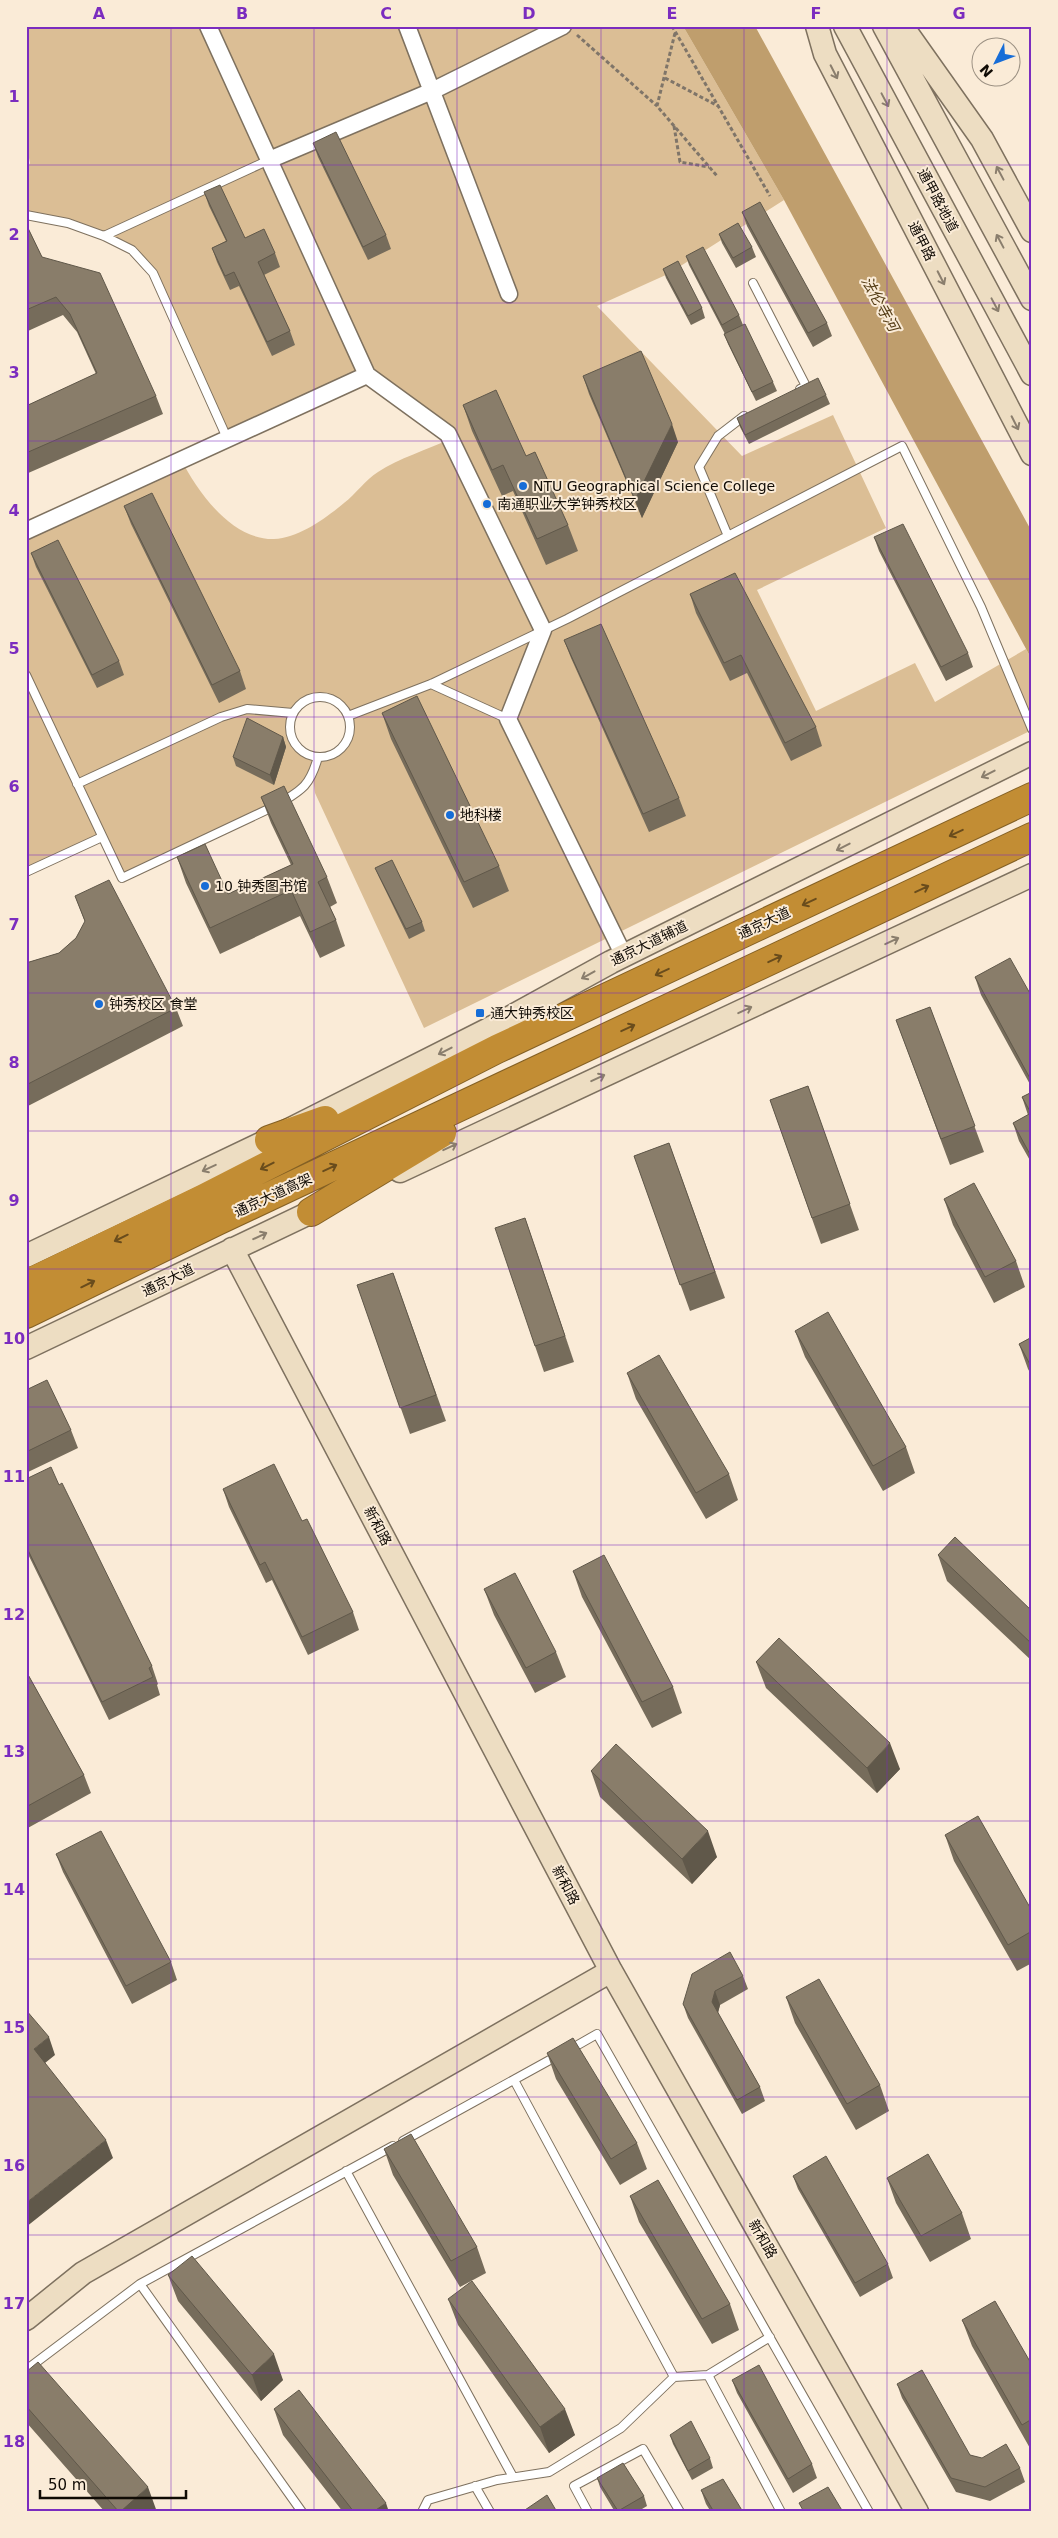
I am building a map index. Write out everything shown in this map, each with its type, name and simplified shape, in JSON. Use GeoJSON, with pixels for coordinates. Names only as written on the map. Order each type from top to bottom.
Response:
{"type":"FeatureCollection","features":[{"type":"Feature","properties":{"kind":"highway","name":"通京大道"},"geometry":{"type":"LineString","coordinates":[[497,1049],[1032,797]]}},
{"type":"Feature","properties":{"kind":"highway"},"geometry":{"type":"LineString","coordinates":[[311,1212],[443,1132],[521,1079],[1032,837]]}},
{"type":"Feature","properties":{"kind":"highway"},"geometry":{"type":"LineString","coordinates":[[269,1140],[358,1108],[497,1049]]}},
{"type":"Feature","properties":{"kind":"highway","name":"通京大道高架"},"geometry":{"type":"LineString","coordinates":[[29,1274],[204,1198],[497,1049]]}},
{"type":"Feature","properties":{"kind":"highway","name":"通京大道高架"},"geometry":{"type":"LineString","coordinates":[[35,1310],[217,1221],[521,1079]]}},
{"type":"Feature","properties":{"kind":"street"},"geometry":{"type":"LineString","coordinates":[[208,26],[367,375],[448,434],[543,630],[508,719],[624,956]]}},
{"type":"Feature","properties":{"kind":"street"},"geometry":{"type":"LineString","coordinates":[[407,26],[509,294]]}},
{"type":"Feature","properties":{"kind":"street","name":"通甲路"},"geometry":{"type":"LineString","coordinates":[[817,26],[825,54],[1032,454]]}},
{"type":"Feature","properties":{"kind":"street","name":"通甲路地道"},"geometry":{"type":"LineString","coordinates":[[845,26],[1032,374]]}},
{"type":"Feature","properties":{"kind":"street"},"geometry":{"type":"LineString","coordinates":[[884,26],[1032,299]]}},
{"type":"Feature","properties":{"kind":"street"},"geometry":{"type":"LineString","coordinates":[[902,26],[982,139],[1032,232]]}},
{"type":"Feature","properties":{"kind":"street"},"geometry":{"type":"LineString","coordinates":[[269,160],[432,91],[567,29]]}},
{"type":"Feature","properties":{"kind":"street"},"geometry":{"type":"LineString","coordinates":[[26,531],[367,375]]}},
{"type":"Feature","properties":{"kind":"street","name":"通京大道辅道"},"geometry":{"type":"LineString","coordinates":[[269,1140],[489,1029],[624,956],[1032,752]]}},
{"type":"Feature","properties":{"kind":"street"},"geometry":{"type":"LineString","coordinates":[[311,1212],[1032,875]]}},
{"type":"Feature","properties":{"kind":"street"},"geometry":{"type":"LineString","coordinates":[[29,1274],[269,1140]]}},
{"type":"Feature","properties":{"kind":"street","name":"通京大道"},"geometry":{"type":"LineString","coordinates":[[26,1348],[311,1212]]}},
{"type":"Feature","properties":{"kind":"street","name":"新和路"},"geometry":{"type":"LineString","coordinates":[[232,1249],[610,1970],[917,2512]]}},
{"type":"Feature","properties":{"kind":"street"},"geometry":{"type":"LineString","coordinates":[[26,2319],[83,2273],[610,1970]]}},
{"type":"Feature","properties":{"kind":"lane"},"geometry":{"type":"LineString","coordinates":[[104,236],[269,160]]}},
{"type":"Feature","properties":{"kind":"lane"},"geometry":{"type":"LineString","coordinates":[[26,215],[68,223],[104,236],[132,250],[153,274],[227,438]]}},
{"type":"Feature","properties":{"kind":"lane"},"geometry":{"type":"LineString","coordinates":[[753,283],[806,386],[789,394]]}},
{"type":"Feature","properties":{"kind":"lane"},"geometry":{"type":"LineString","coordinates":[[728,536],[698,468],[718,436],[754,410]]}},
{"type":"Feature","properties":{"kind":"lane"},"geometry":{"type":"LineString","coordinates":[[348,716],[431,684],[543,630],[902,446],[981,607],[1032,729]]}},
{"type":"Feature","properties":{"kind":"lane"},"geometry":{"type":"LineString","coordinates":[[26,675],[122,878],[277,805],[300,791],[313,776],[318,757]]}},
{"type":"Feature","properties":{"kind":"lane"},"geometry":{"type":"LineString","coordinates":[[431,684],[508,719]]}},
{"type":"Feature","properties":{"kind":"lane"},"geometry":{"type":"LineString","coordinates":[[326,697],[343,708],[348,716],[348,736],[344,745],[328,756],[318,757],[300,750],[290,733],[293,713],[307,699],[326,697]]}},
{"type":"Feature","properties":{"kind":"lane"},"geometry":{"type":"LineString","coordinates":[[77,784],[221,717],[247,708],[293,713]]}},
{"type":"Feature","properties":{"kind":"lane"},"geometry":{"type":"LineString","coordinates":[[26,872],[102,837]]}},
{"type":"Feature","properties":{"kind":"lane"},"geometry":{"type":"LineString","coordinates":[[26,2370],[140,2284],[597,2034],[870,2512]]}},
{"type":"Feature","properties":{"kind":"lane"},"geometry":{"type":"LineString","coordinates":[[514,2080],[674,2377]]}},
{"type":"Feature","properties":{"kind":"lane"},"geometry":{"type":"LineString","coordinates":[[346,2171],[513,2477]]}},
{"type":"Feature","properties":{"kind":"lane"},"geometry":{"type":"LineString","coordinates":[[140,2284],[302,2512]]}},
{"type":"Feature","properties":{"kind":"lane"},"geometry":{"type":"LineString","coordinates":[[422,2512],[428,2500],[513,2477],[549,2472],[621,2428],[674,2377],[708,2375],[770,2337]]}},
{"type":"Feature","properties":{"kind":"lane"},"geometry":{"type":"LineString","coordinates":[[708,2375],[781,2512]]}},
{"type":"Feature","properties":{"kind":"lane"},"geometry":{"type":"LineString","coordinates":[[588,2512],[574,2486],[642,2449],[680,2512]]}},
{"type":"Feature","properties":{"kind":"lane"},"geometry":{"type":"LineString","coordinates":[[475,2486],[490,2512]]}},
{"type":"Feature","properties":{"kind":"path"},"geometry":{"type":"LineString","coordinates":[[672,26],[770,196]]}},
{"type":"Feature","properties":{"kind":"path"},"geometry":{"type":"LineString","coordinates":[[567,29],[657,106],[716,176]]}},
{"type":"Feature","properties":{"kind":"path"},"geometry":{"type":"LineString","coordinates":[[657,106],[676,32]]}},
{"type":"Feature","properties":{"kind":"path"},"geometry":{"type":"LineString","coordinates":[[665,78],[718,106]]}},
{"type":"Feature","properties":{"kind":"path"},"geometry":{"type":"LineString","coordinates":[[674,125],[680,162],[709,167]]}},
{"type":"Feature","properties":{"kind":"shaded area","name":"南通职业大学钟秀校区"},"geometry":{"type":"Polygon","coordinates":[[[26,26],[683,26],[784,200],[668,274],[597,306],[742,456],[833,415],[886,528],[757,590],[816,711],[915,663],[935,702],[1026,649],[1032,660],[1032,730],[424,1028],[315,793],[313,777],[300,791],[122,878],[102,837],[26,872],[26,531],[181,459],[207,500],[231,523],[244,532],[259,537],[283,538],[321,521],[337,509],[373,475],[386,467],[450,439],[367,375],[227,438],[153,274],[132,250],[104,236],[26,215],[26,171],[30,163],[26,143],[26,26]],[[316,697],[298,706],[290,718],[290,732],[297,744],[308,754],[321,758],[334,754],[346,741],[350,725],[348,717],[339,705],[324,698],[316,697]]]}},
{"type":"Feature","properties":{"kind":"water","name":"法伦寺河"},"geometry":{"type":"Polygon","coordinates":[[[683,26],[755,26],[1032,532],[1032,660],[784,200],[683,26]]]}},
{"type":"Feature","properties":{"kind":"building"},"geometry":{"type":"Polygon","coordinates":[[[336,132],[386,235],[363,247],[313,143],[336,132]]]}},
{"type":"Feature","properties":{"kind":"building"},"geometry":{"type":"Polygon","coordinates":[[[220,185],[245,238],[264,229],[275,253],[258,262],[290,331],[267,342],[234,272],[225,276],[212,248],[227,241],[204,192],[220,185]]]}},
{"type":"Feature","properties":{"kind":"building"},"geometry":{"type":"Polygon","coordinates":[[[760,202],[827,323],[808,333],[742,212],[760,202]]]}},
{"type":"Feature","properties":{"kind":"building"},"geometry":{"type":"Polygon","coordinates":[[[738,223],[752,247],[733,258],[719,234],[738,223]]]}},
{"type":"Feature","properties":{"kind":"building"},"geometry":{"type":"Polygon","coordinates":[[[26,224],[42,257],[100,273],[156,396],[26,453],[26,406],[97,373],[70,314],[56,297],[26,310],[26,224]]]}},
{"type":"Feature","properties":{"kind":"building"},"geometry":{"type":"Polygon","coordinates":[[[703,247],[739,315],[722,325],[686,256],[703,247]]]}},
{"type":"Feature","properties":{"kind":"building"},"geometry":{"type":"Polygon","coordinates":[[[678,261],[702,308],[688,316],[663,269],[678,261]]]}},
{"type":"Feature","properties":{"kind":"building"},"geometry":{"type":"Polygon","coordinates":[[[745,324],[773,382],[752,392],[724,334],[745,324]]]}},
{"type":"Feature","properties":{"kind":"building"},"geometry":{"type":"Polygon","coordinates":[[[641,351],[672,424],[635,500],[583,376],[641,351]]]}},
{"type":"Feature","properties":{"kind":"building"},"geometry":{"type":"Polygon","coordinates":[[[818,378],[826,395],[745,435],[737,418],[818,378]]]}},
{"type":"Feature","properties":{"kind":"building","name":"NTU Geographical Science College"},"geometry":{"type":"Polygon","coordinates":[[[496,390],[526,456],[535,452],[568,525],[537,539],[503,465],[492,470],[463,405],[496,390]]]}},
{"type":"Feature","properties":{"kind":"building"},"geometry":{"type":"Polygon","coordinates":[[[152,493],[240,671],[212,685],[124,506],[152,493]]]}},
{"type":"Feature","properties":{"kind":"building"},"geometry":{"type":"Polygon","coordinates":[[[903,524],[968,653],[941,667],[874,537],[903,524]]]}},
{"type":"Feature","properties":{"kind":"building"},"geometry":{"type":"Polygon","coordinates":[[[58,540],[119,661],[92,675],[31,553],[58,540]]]}},
{"type":"Feature","properties":{"kind":"building"},"geometry":{"type":"Polygon","coordinates":[[[735,573],[816,727],[785,743],[741,655],[724,663],[690,594],[735,573]]]}},
{"type":"Feature","properties":{"kind":"building"},"geometry":{"type":"Polygon","coordinates":[[[601,624],[679,798],[643,814],[564,640],[601,624]]]}},
{"type":"Feature","properties":{"kind":"building","name":"地科楼"},"geometry":{"type":"Polygon","coordinates":[[[417,696],[499,866],[464,882],[382,713],[417,696]]]}},
{"type":"Feature","properties":{"kind":"building"},"geometry":{"type":"Polygon","coordinates":[[[247,718],[283,737],[270,775],[233,757],[247,718]]]}},
{"type":"Feature","properties":{"kind":"building"},"geometry":{"type":"Polygon","coordinates":[[[284,786],[327,877],[318,882],[336,920],[310,932],[291,890],[210,928],[177,857],[205,844],[228,894],[293,864],[261,797],[284,786]]]}},
{"type":"Feature","properties":{"kind":"building"},"geometry":{"type":"Polygon","coordinates":[[[392,860],[422,922],[406,929],[375,868],[392,860]]]}},
{"type":"Feature","properties":{"kind":"building","name":"钟秀校区 食堂"},"geometry":{"type":"Polygon","coordinates":[[[109,880],[176,1008],[26,1085],[26,963],[59,953],[76,938],[85,921],[75,896],[109,880]]]}},
{"type":"Feature","properties":{"kind":"building"},"geometry":{"type":"Polygon","coordinates":[[[1010,958],[1032,997],[1032,1082],[975,977],[1010,958]]]}},
{"type":"Feature","properties":{"kind":"building"},"geometry":{"type":"Polygon","coordinates":[[[930,1007],[975,1126],[941,1139],[896,1020],[930,1007]]]}},
{"type":"Feature","properties":{"kind":"building"},"geometry":{"type":"Polygon","coordinates":[[[808,1086],[850,1204],[812,1218],[770,1100],[808,1086]]]}},
{"type":"Feature","properties":{"kind":"building"},"geometry":{"type":"Polygon","coordinates":[[[1032,1092],[1032,1158],[1013,1123],[1031,1113],[1022,1097],[1032,1092]]]}},
{"type":"Feature","properties":{"kind":"building"},"geometry":{"type":"Polygon","coordinates":[[[669,1143],[715,1272],[680,1285],[634,1156],[669,1143]]]}},
{"type":"Feature","properties":{"kind":"building"},"geometry":{"type":"Polygon","coordinates":[[[974,1183],[1016,1261],[985,1277],[944,1199],[974,1183]]]}},
{"type":"Feature","properties":{"kind":"building"},"geometry":{"type":"Polygon","coordinates":[[[525,1218],[565,1336],[535,1346],[495,1228],[525,1218]]]}},
{"type":"Feature","properties":{"kind":"building"},"geometry":{"type":"Polygon","coordinates":[[[393,1273],[436,1395],[400,1408],[357,1285],[393,1273]]]}},
{"type":"Feature","properties":{"kind":"building"},"geometry":{"type":"Polygon","coordinates":[[[828,1312],[906,1447],[873,1466],[795,1331],[828,1312]]]}},
{"type":"Feature","properties":{"kind":"building"},"geometry":{"type":"Polygon","coordinates":[[[1032,1337],[1032,1368],[1019,1344],[1032,1337]]]}},
{"type":"Feature","properties":{"kind":"building"},"geometry":{"type":"Polygon","coordinates":[[[659,1355],[729,1474],[696,1493],[627,1373],[659,1355]]]}},
{"type":"Feature","properties":{"kind":"building"},"geometry":{"type":"Polygon","coordinates":[[[47,1380],[71,1430],[26,1452],[26,1390],[47,1380]]]}},
{"type":"Feature","properties":{"kind":"building"},"geometry":{"type":"Polygon","coordinates":[[[274,1464],[302,1521],[307,1519],[353,1612],[302,1637],[265,1562],[260,1565],[223,1489],[274,1464]]]}},
{"type":"Feature","properties":{"kind":"building"},"geometry":{"type":"Polygon","coordinates":[[[51,1467],[59,1485],[62,1483],[152,1666],[149,1668],[153,1677],[102,1702],[26,1546],[26,1479],[51,1467]]]}},
{"type":"Feature","properties":{"kind":"building"},"geometry":{"type":"Polygon","coordinates":[[[955,1537],[1032,1611],[1032,1644],[938,1555],[955,1537]]]}},
{"type":"Feature","properties":{"kind":"building"},"geometry":{"type":"Polygon","coordinates":[[[604,1555],[673,1687],[642,1702],[573,1571],[604,1555]]]}},
{"type":"Feature","properties":{"kind":"building"},"geometry":{"type":"Polygon","coordinates":[[[515,1573],[556,1652],[526,1668],[484,1589],[515,1573]]]}},
{"type":"Feature","properties":{"kind":"building"},"geometry":{"type":"Polygon","coordinates":[[[779,1638],[890,1743],[867,1768],[756,1662],[779,1638]]]}},
{"type":"Feature","properties":{"kind":"building"},"geometry":{"type":"Polygon","coordinates":[[[26,1671],[84,1775],[26,1807],[27,1778],[26,1671]]]}},
{"type":"Feature","properties":{"kind":"building"},"geometry":{"type":"Polygon","coordinates":[[[616,1744],[708,1831],[682,1859],[591,1771],[616,1744]]]}},
{"type":"Feature","properties":{"kind":"building"},"geometry":{"type":"Polygon","coordinates":[[[978,1816],[1032,1911],[1032,1931],[1008,1945],[945,1835],[978,1816]]]}},
{"type":"Feature","properties":{"kind":"building"},"geometry":{"type":"Polygon","coordinates":[[[101,1831],[171,1962],[126,1986],[56,1854],[101,1831]]]}},
{"type":"Feature","properties":{"kind":"building"},"geometry":{"type":"Polygon","coordinates":[[[730,1952],[743,1976],[715,1991],[712,2002],[760,2087],[737,2100],[683,2004],[692,1974],[730,1952]]]}},
{"type":"Feature","properties":{"kind":"building"},"geometry":{"type":"Polygon","coordinates":[[[819,1979],[880,2085],[847,2104],[786,1997],[819,1979]]]}},
{"type":"Feature","properties":{"kind":"building"},"geometry":{"type":"Polygon","coordinates":[[[26,2010],[49,2037],[34,2049],[106,2140],[26,2203],[26,2010]]]}},
{"type":"Feature","properties":{"kind":"building"},"geometry":{"type":"Polygon","coordinates":[[[573,2038],[637,2143],[611,2159],[547,2053],[573,2038]]]}},
{"type":"Feature","properties":{"kind":"building"},"geometry":{"type":"Polygon","coordinates":[[[411,2134],[477,2247],[451,2261],[384,2149],[411,2134]]]}},
{"type":"Feature","properties":{"kind":"building"},"geometry":{"type":"Polygon","coordinates":[[[928,2154],[962,2213],[921,2236],[887,2178],[928,2154]]]}},
{"type":"Feature","properties":{"kind":"building"},"geometry":{"type":"Polygon","coordinates":[[[826,2156],[888,2264],[855,2283],[793,2176],[826,2156]]]}},
{"type":"Feature","properties":{"kind":"building"},"geometry":{"type":"Polygon","coordinates":[[[658,2180],[730,2304],[702,2319],[630,2196],[658,2180]]]}},
{"type":"Feature","properties":{"kind":"building"},"geometry":{"type":"Polygon","coordinates":[[[192,2256],[274,2354],[252,2375],[168,2275],[192,2256]]]}},
{"type":"Feature","properties":{"kind":"building"},"geometry":{"type":"Polygon","coordinates":[[[472,2281],[565,2409],[540,2427],[448,2299],[472,2281]]]}},
{"type":"Feature","properties":{"kind":"building"},"geometry":{"type":"Polygon","coordinates":[[[995,2301],[1032,2365],[1032,2419],[1022,2425],[962,2320],[995,2301]]]}},
{"type":"Feature","properties":{"kind":"building"},"geometry":{"type":"Polygon","coordinates":[[[38,2362],[148,2487],[120,2512],[26,2406],[26,2372],[38,2362]]]}},
{"type":"Feature","properties":{"kind":"building"},"geometry":{"type":"Polygon","coordinates":[[[759,2365],[812,2464],[788,2479],[732,2380],[759,2365]]]}},
{"type":"Feature","properties":{"kind":"building"},"geometry":{"type":"Polygon","coordinates":[[[922,2370],[970,2455],[982,2458],[1006,2444],[1020,2468],[985,2487],[951,2478],[897,2384],[922,2370]]]}},
{"type":"Feature","properties":{"kind":"building"},"geometry":{"type":"Polygon","coordinates":[[[299,2390],[386,2503],[373,2512],[354,2512],[274,2409],[299,2390]]]}},
{"type":"Feature","properties":{"kind":"building"},"geometry":{"type":"Polygon","coordinates":[[[691,2421],[710,2458],[688,2471],[670,2435],[691,2421]]]}},
{"type":"Feature","properties":{"kind":"building"},"geometry":{"type":"Polygon","coordinates":[[[623,2463],[644,2496],[618,2511],[597,2478],[623,2463]]]}},
{"type":"Feature","properties":{"kind":"building"},"geometry":{"type":"Polygon","coordinates":[[[723,2479],[743,2512],[714,2512],[701,2490],[723,2479]]]}},
{"type":"Feature","properties":{"kind":"building"},"geometry":{"type":"Polygon","coordinates":[[[828,2487],[843,2512],[804,2512],[799,2503],[828,2487]]]}},
{"type":"Feature","properties":{"kind":"building"},"geometry":{"type":"Polygon","coordinates":[[[547,2495],[557,2512],[522,2512],[547,2495]]]}},
{"type":"Feature","properties":{"kind":"place","name":"NTU Geographical Science College"},"geometry":{"type":"Point","coordinates":[523,486]}},
{"type":"Feature","properties":{"kind":"place","name":"南通职业大学钟秀校区"},"geometry":{"type":"Point","coordinates":[487,504]}},
{"type":"Feature","properties":{"kind":"place","name":"地科楼"},"geometry":{"type":"Point","coordinates":[450,815]}},
{"type":"Feature","properties":{"kind":"place","name":"10 钟秀图书馆"},"geometry":{"type":"Point","coordinates":[205,886]}},
{"type":"Feature","properties":{"kind":"place","name":"钟秀校区 食堂"},"geometry":{"type":"Point","coordinates":[99,1004]}},
{"type":"Feature","properties":{"kind":"place","name":"通大钟秀校区"},"geometry":{"type":"Point","coordinates":[480,1013]}}]}
